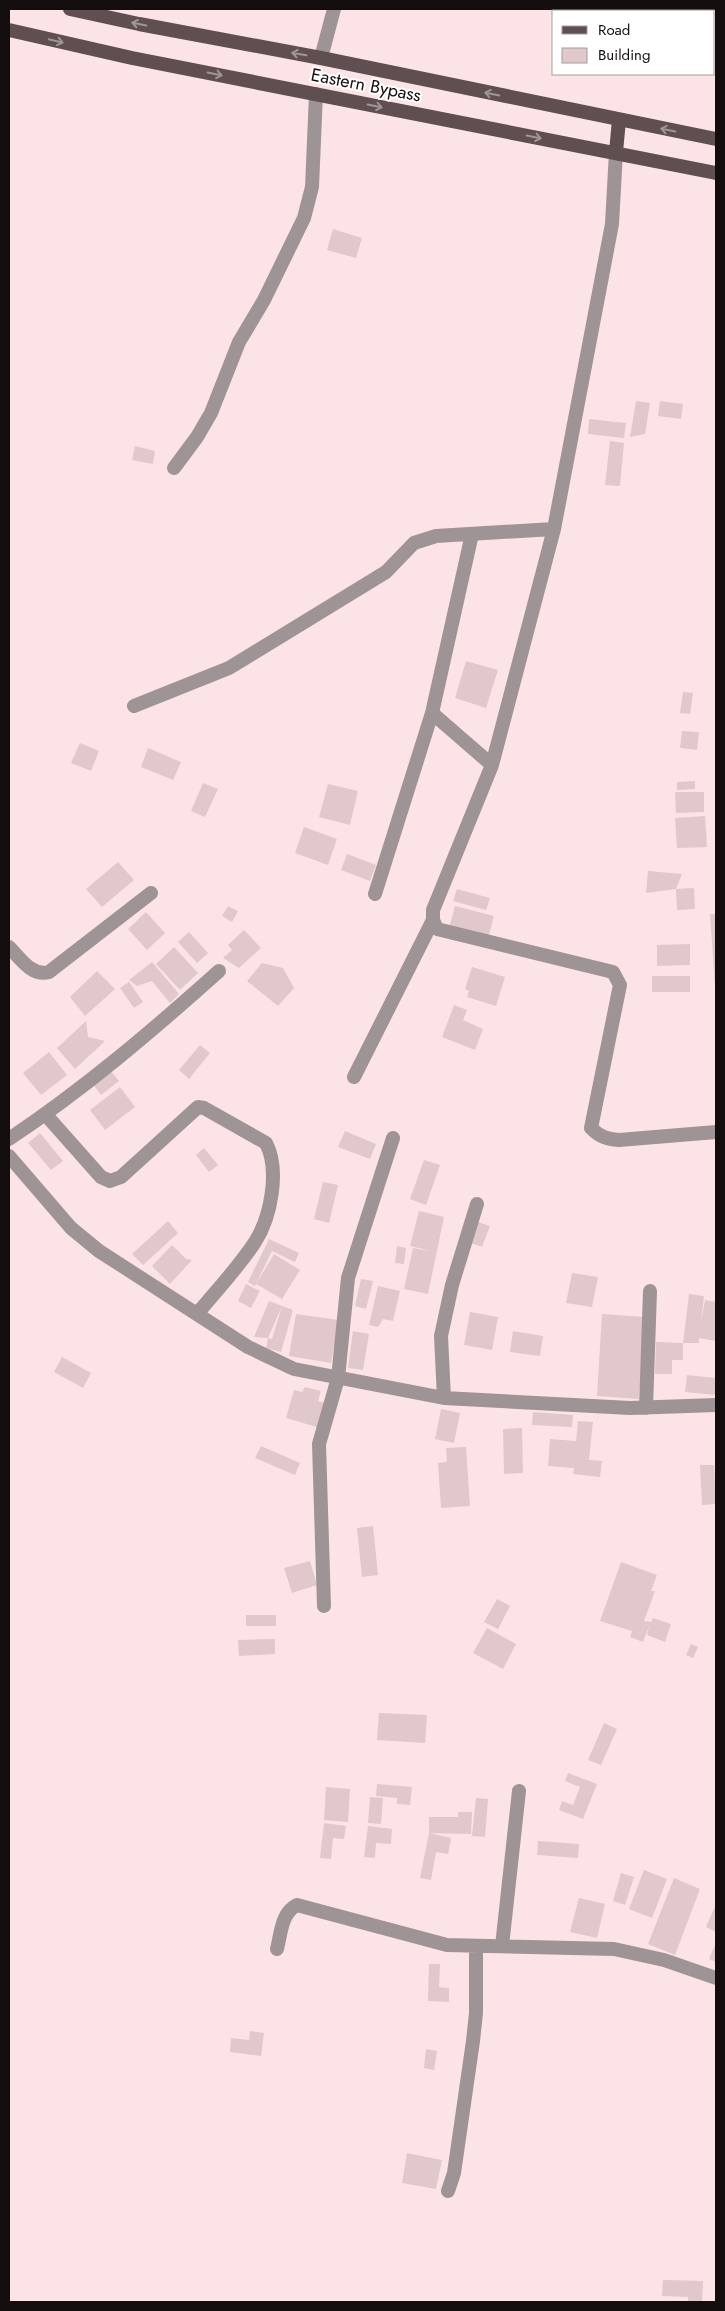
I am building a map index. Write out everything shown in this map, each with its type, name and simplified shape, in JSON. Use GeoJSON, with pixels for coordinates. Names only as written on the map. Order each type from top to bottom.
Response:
{"type":"FeatureCollection","features":[{"type":"Feature","properties":{"kind":"main road","name":"Eastern Bypass"},"geometry":{"type":"LineString","coordinates":[[70,9],[716,139]]}},
{"type":"Feature","properties":{"kind":"main road","name":"Eastern Bypass"},"geometry":{"type":"LineString","coordinates":[[9,30],[132,58],[716,173]]}},
{"type":"Feature","properties":{"kind":"main road"},"geometry":{"type":"LineString","coordinates":[[616,152],[619,120]]}},
{"type":"Feature","properties":{"kind":"street"},"geometry":{"type":"LineString","coordinates":[[321,58],[334,9]]}},
{"type":"Feature","properties":{"kind":"street"},"geometry":{"type":"LineString","coordinates":[[174,468],[197,437],[211,413],[239,342],[264,300],[309,203],[312,187],[316,94]]}},
{"type":"Feature","properties":{"kind":"street"},"geometry":{"type":"LineString","coordinates":[[616,152],[612,224],[554,529],[492,765],[432,910],[433,920],[437,929],[613,972],[620,985],[591,1128],[599,1135],[608,1140],[619,1140],[716,1132]]}},
{"type":"Feature","properties":{"kind":"street"},"geometry":{"type":"LineString","coordinates":[[134,706],[229,668],[386,572],[414,543],[436,536],[554,529]]}},
{"type":"Feature","properties":{"kind":"street"},"geometry":{"type":"LineString","coordinates":[[375,894],[432,713],[472,534]]}},
{"type":"Feature","properties":{"kind":"street"},"geometry":{"type":"LineString","coordinates":[[432,713],[492,765]]}},
{"type":"Feature","properties":{"kind":"street"},"geometry":{"type":"LineString","coordinates":[[9,946],[34,972],[41,974],[49,972],[78,947],[151,893]]}},
{"type":"Feature","properties":{"kind":"street"},"geometry":{"type":"LineString","coordinates":[[354,1077],[433,920]]}},
{"type":"Feature","properties":{"kind":"street"},"geometry":{"type":"LineString","coordinates":[[9,1139],[46,1114],[140,1041],[219,972]]}},
{"type":"Feature","properties":{"kind":"street"},"geometry":{"type":"LineString","coordinates":[[46,1114],[101,1178],[110,1181],[122,1176],[198,1107],[204,1108],[266,1143],[274,1166],[273,1183],[263,1226],[255,1242],[197,1314]]}},
{"type":"Feature","properties":{"kind":"street"},"geometry":{"type":"LineString","coordinates":[[324,1606],[318,1444],[338,1378],[348,1278],[393,1138]]}},
{"type":"Feature","properties":{"kind":"street"},"geometry":{"type":"LineString","coordinates":[[9,1156],[71,1228],[99,1251],[270,1359],[294,1369],[444,1398],[646,1408],[716,1405]]}},
{"type":"Feature","properties":{"kind":"street"},"geometry":{"type":"LineString","coordinates":[[444,1398],[441,1336],[452,1285],[477,1204]]}},
{"type":"Feature","properties":{"kind":"street"},"geometry":{"type":"LineString","coordinates":[[646,1408],[650,1291]]}},
{"type":"Feature","properties":{"kind":"street"},"geometry":{"type":"LineString","coordinates":[[502,1946],[519,1791]]}},
{"type":"Feature","properties":{"kind":"street"},"geometry":{"type":"LineString","coordinates":[[277,1949],[284,1918],[290,1908],[297,1905],[447,1945],[614,1949],[664,1960],[716,1978]]}},
{"type":"Feature","properties":{"kind":"street"},"geometry":{"type":"LineString","coordinates":[[448,2191],[454,2173],[473,2041],[476,2013],[476,1946]]}},
{"type":"Feature","properties":{"kind":"building"},"geometry":{"type":"Polygon","coordinates":[[[333,229],[362,238],[356,258],[327,250],[333,229]]]}},
{"type":"Feature","properties":{"kind":"building"},"geometry":{"type":"Polygon","coordinates":[[[636,401],[650,403],[645,434],[630,437],[636,401]]]}},
{"type":"Feature","properties":{"kind":"building"},"geometry":{"type":"Polygon","coordinates":[[[660,401],[683,404],[681,419],[658,416],[660,401]]]}},
{"type":"Feature","properties":{"kind":"building"},"geometry":{"type":"Polygon","coordinates":[[[589,419],[626,423],[624,438],[588,434],[589,419]]]}},
{"type":"Feature","properties":{"kind":"building"},"geometry":{"type":"Polygon","coordinates":[[[610,441],[624,443],[620,486],[605,485],[610,441]]]}},
{"type":"Feature","properties":{"kind":"building"},"geometry":{"type":"Polygon","coordinates":[[[135,446],[155,451],[153,464],[132,460],[135,446]]]}},
{"type":"Feature","properties":{"kind":"building"},"geometry":{"type":"Polygon","coordinates":[[[466,661],[498,670],[486,708],[455,698],[466,661]]]}},
{"type":"Feature","properties":{"kind":"building"},"geometry":{"type":"Polygon","coordinates":[[[683,692],[693,693],[690,714],[680,713],[683,692]]]}},
{"type":"Feature","properties":{"kind":"building"},"geometry":{"type":"Polygon","coordinates":[[[682,731],[699,732],[697,750],[680,748],[682,731]]]}},
{"type":"Feature","properties":{"kind":"building"},"geometry":{"type":"Polygon","coordinates":[[[80,743],[99,751],[91,771],[71,763],[80,743]]]}},
{"type":"Feature","properties":{"kind":"building"},"geometry":{"type":"Polygon","coordinates":[[[148,748],[181,762],[173,780],[141,767],[148,748]]]}},
{"type":"Feature","properties":{"kind":"building"},"geometry":{"type":"Polygon","coordinates":[[[695,781],[695,789],[677,790],[677,782],[695,781]]]}},
{"type":"Feature","properties":{"kind":"building"},"geometry":{"type":"Polygon","coordinates":[[[203,783],[218,789],[205,817],[191,811],[203,783]]]}},
{"type":"Feature","properties":{"kind":"building"},"geometry":{"type":"Polygon","coordinates":[[[328,784],[358,791],[350,825],[319,817],[328,784]]]}},
{"type":"Feature","properties":{"kind":"building"},"geometry":{"type":"Polygon","coordinates":[[[675,792],[704,792],[704,812],[676,813],[675,792]]]}},
{"type":"Feature","properties":{"kind":"building"},"geometry":{"type":"Polygon","coordinates":[[[705,816],[707,847],[677,848],[675,818],[705,816]]]}},
{"type":"Feature","properties":{"kind":"building"},"geometry":{"type":"Polygon","coordinates":[[[304,827],[337,839],[328,865],[295,853],[304,827]]]}},
{"type":"Feature","properties":{"kind":"building"},"geometry":{"type":"Polygon","coordinates":[[[347,854],[376,865],[370,881],[341,870],[347,854]]]}},
{"type":"Feature","properties":{"kind":"building"},"geometry":{"type":"Polygon","coordinates":[[[118,862],[134,880],[102,907],[86,889],[118,862]]]}},
{"type":"Feature","properties":{"kind":"building"},"geometry":{"type":"Polygon","coordinates":[[[648,871],[682,874],[676,889],[646,893],[648,871]]]}},
{"type":"Feature","properties":{"kind":"building"},"geometry":{"type":"Polygon","coordinates":[[[694,888],[695,909],[677,910],[676,889],[694,888]]]}},
{"type":"Feature","properties":{"kind":"building"},"geometry":{"type":"Polygon","coordinates":[[[457,889],[490,898],[486,910],[453,901],[457,889]]]}},
{"type":"Feature","properties":{"kind":"building"},"geometry":{"type":"Polygon","coordinates":[[[228,906],[238,911],[232,922],[222,916],[228,906]]]}},
{"type":"Feature","properties":{"kind":"building"},"geometry":{"type":"Polygon","coordinates":[[[455,906],[494,916],[488,938],[449,928],[455,906]]]}},
{"type":"Feature","properties":{"kind":"building"},"geometry":{"type":"Polygon","coordinates":[[[146,912],[165,933],[147,950],[128,929],[146,912]]]}},
{"type":"Feature","properties":{"kind":"building"},"geometry":{"type":"Polygon","coordinates":[[[710,914],[716,914],[716,987],[715,987],[710,914]]]}},
{"type":"Feature","properties":{"kind":"building"},"geometry":{"type":"Polygon","coordinates":[[[244,930],[261,948],[239,968],[223,958],[232,950],[228,945],[244,930]]]}},
{"type":"Feature","properties":{"kind":"building"},"geometry":{"type":"Polygon","coordinates":[[[189,932],[208,953],[197,963],[178,942],[189,932]]]}},
{"type":"Feature","properties":{"kind":"building"},"geometry":{"type":"Polygon","coordinates":[[[690,944],[690,965],[657,966],[657,945],[690,944]]]}},
{"type":"Feature","properties":{"kind":"building"},"geometry":{"type":"Polygon","coordinates":[[[174,947],[198,973],[180,990],[156,964],[174,947]]]}},
{"type":"Feature","properties":{"kind":"building"},"geometry":{"type":"Polygon","coordinates":[[[152,962],[179,994],[170,1003],[152,981],[137,986],[129,980],[152,962]]]}},
{"type":"Feature","properties":{"kind":"building"},"geometry":{"type":"Polygon","coordinates":[[[262,963],[283,968],[294,988],[278,1006],[247,981],[262,963]]]}},
{"type":"Feature","properties":{"kind":"building"},"geometry":{"type":"Polygon","coordinates":[[[472,967],[505,977],[496,1006],[467,997],[469,991],[465,989],[472,967]]]}},
{"type":"Feature","properties":{"kind":"building"},"geometry":{"type":"Polygon","coordinates":[[[97,971],[115,989],[85,1016],[70,997],[97,971]]]}},
{"type":"Feature","properties":{"kind":"building"},"geometry":{"type":"Polygon","coordinates":[[[652,976],[690,976],[690,992],[652,992],[652,976]]]}},
{"type":"Feature","properties":{"kind":"building"},"geometry":{"type":"Polygon","coordinates":[[[129,982],[143,1002],[134,1008],[120,988],[129,982]]]}},
{"type":"Feature","properties":{"kind":"building"},"geometry":{"type":"Polygon","coordinates":[[[454,1005],[467,1010],[463,1020],[483,1029],[475,1050],[442,1037],[454,1005]]]}},
{"type":"Feature","properties":{"kind":"building"},"geometry":{"type":"Polygon","coordinates":[[[86,1021],[88,1037],[105,1041],[75,1069],[57,1048],[86,1021]]]}},
{"type":"Feature","properties":{"kind":"building"},"geometry":{"type":"Polygon","coordinates":[[[200,1045],[210,1053],[189,1079],[179,1070],[200,1045]]]}},
{"type":"Feature","properties":{"kind":"building"},"geometry":{"type":"Polygon","coordinates":[[[49,1052],[67,1075],[41,1095],[23,1073],[49,1052]]]}},
{"type":"Feature","properties":{"kind":"building"},"geometry":{"type":"Polygon","coordinates":[[[110,1070],[119,1081],[101,1095],[93,1084],[110,1070]]]}},
{"type":"Feature","properties":{"kind":"building"},"geometry":{"type":"Polygon","coordinates":[[[120,1087],[135,1107],[105,1130],[90,1110],[120,1087]]]}},
{"type":"Feature","properties":{"kind":"building"},"geometry":{"type":"Polygon","coordinates":[[[345,1131],[376,1144],[370,1159],[338,1147],[345,1131]]]}},
{"type":"Feature","properties":{"kind":"building"},"geometry":{"type":"Polygon","coordinates":[[[40,1133],[63,1161],[51,1170],[28,1143],[40,1133]]]}},
{"type":"Feature","properties":{"kind":"building"},"geometry":{"type":"Polygon","coordinates":[[[204,1148],[218,1165],[209,1172],[196,1155],[204,1148]]]}},
{"type":"Feature","properties":{"kind":"building"},"geometry":{"type":"Polygon","coordinates":[[[424,1160],[440,1165],[426,1205],[410,1199],[424,1160]]]}},
{"type":"Feature","properties":{"kind":"building"},"geometry":{"type":"Polygon","coordinates":[[[323,1182],[338,1185],[329,1223],[314,1219],[323,1182]]]}},
{"type":"Feature","properties":{"kind":"building"},"geometry":{"type":"Polygon","coordinates":[[[419,1211],[444,1217],[428,1294],[404,1289],[413,1248],[432,1251],[410,1246],[419,1211]]]}},
{"type":"Feature","properties":{"kind":"building"},"geometry":{"type":"Polygon","coordinates":[[[168,1221],[178,1233],[143,1265],[132,1254],[168,1221]]]}},
{"type":"Feature","properties":{"kind":"building"},"geometry":{"type":"Polygon","coordinates":[[[478,1222],[490,1226],[482,1247],[471,1243],[478,1222]]]}},
{"type":"Feature","properties":{"kind":"building"},"geometry":{"type":"Polygon","coordinates":[[[269,1239],[299,1253],[295,1262],[272,1251],[255,1286],[248,1282],[269,1239]]]}},
{"type":"Feature","properties":{"kind":"building"},"geometry":{"type":"Polygon","coordinates":[[[172,1245],[186,1259],[192,1260],[170,1284],[152,1266],[172,1245]]]}},
{"type":"Feature","properties":{"kind":"building"},"geometry":{"type":"Polygon","coordinates":[[[397,1246],[406,1248],[404,1264],[395,1263],[397,1246]]]}},
{"type":"Feature","properties":{"kind":"building"},"geometry":{"type":"Polygon","coordinates":[[[274,1254],[300,1270],[282,1299],[256,1284],[274,1254]]]}},
{"type":"Feature","properties":{"kind":"building"},"geometry":{"type":"Polygon","coordinates":[[[572,1273],[598,1277],[592,1307],[566,1303],[572,1273]]]}},
{"type":"Feature","properties":{"kind":"building"},"geometry":{"type":"Polygon","coordinates":[[[361,1279],[373,1281],[366,1309],[355,1306],[361,1279]]]}},
{"type":"Feature","properties":{"kind":"building"},"geometry":{"type":"Polygon","coordinates":[[[246,1284],[260,1291],[251,1308],[238,1301],[246,1284]]]}},
{"type":"Feature","properties":{"kind":"building"},"geometry":{"type":"Polygon","coordinates":[[[378,1286],[400,1291],[393,1321],[383,1319],[378,1327],[369,1325],[378,1286]]]}},
{"type":"Feature","properties":{"kind":"building"},"geometry":{"type":"Polygon","coordinates":[[[689,1294],[704,1296],[701,1322],[705,1300],[716,1302],[716,1341],[699,1338],[699,1343],[683,1343],[689,1294]]]}},
{"type":"Feature","properties":{"kind":"building"},"geometry":{"type":"Polygon","coordinates":[[[269,1301],[293,1310],[281,1352],[266,1348],[268,1338],[254,1337],[269,1301]],[[282,1306],[268,1338],[272,1339],[282,1306]]]}},
{"type":"Feature","properties":{"kind":"building"},"geometry":{"type":"Polygon","coordinates":[[[470,1312],[498,1317],[492,1350],[464,1345],[470,1312]]]}},
{"type":"Feature","properties":{"kind":"building"},"geometry":{"type":"Polygon","coordinates":[[[296,1314],[339,1320],[331,1363],[289,1356],[296,1314]]]}},
{"type":"Feature","properties":{"kind":"building"},"geometry":{"type":"Polygon","coordinates":[[[602,1314],[644,1317],[639,1399],[597,1396],[602,1314]]]}},
{"type":"Feature","properties":{"kind":"building"},"geometry":{"type":"Polygon","coordinates":[[[353,1331],[369,1334],[363,1370],[348,1368],[353,1331]]]}},
{"type":"Feature","properties":{"kind":"building"},"geometry":{"type":"Polygon","coordinates":[[[513,1331],[543,1336],[540,1356],[510,1352],[513,1331]]]}},
{"type":"Feature","properties":{"kind":"building"},"geometry":{"type":"Polygon","coordinates":[[[656,1342],[683,1343],[683,1360],[672,1360],[672,1374],[655,1374],[656,1342]]]}},
{"type":"Feature","properties":{"kind":"building"},"geometry":{"type":"Polygon","coordinates":[[[62,1357],[91,1373],[83,1388],[54,1372],[62,1357]]]}},
{"type":"Feature","properties":{"kind":"building"},"geometry":{"type":"Polygon","coordinates":[[[687,1375],[716,1378],[716,1395],[685,1392],[687,1375]]]}},
{"type":"Feature","properties":{"kind":"building"},"geometry":{"type":"Polygon","coordinates":[[[305,1387],[321,1391],[318,1401],[328,1404],[320,1428],[286,1418],[294,1390],[302,1392],[305,1387]]]}},
{"type":"Feature","properties":{"kind":"building"},"geometry":{"type":"Polygon","coordinates":[[[441,1409],[460,1413],[454,1443],[435,1439],[441,1409]]]}},
{"type":"Feature","properties":{"kind":"building"},"geometry":{"type":"Polygon","coordinates":[[[533,1412],[573,1415],[572,1427],[532,1425],[533,1412]]]}},
{"type":"Feature","properties":{"kind":"building"},"geometry":{"type":"Polygon","coordinates":[[[578,1421],[593,1422],[589,1460],[602,1461],[600,1477],[573,1474],[574,1468],[548,1466],[550,1439],[576,1441],[578,1421]]]}},
{"type":"Feature","properties":{"kind":"building"},"geometry":{"type":"Polygon","coordinates":[[[522,1428],[523,1473],[504,1474],[503,1429],[522,1428]]]}},
{"type":"Feature","properties":{"kind":"building"},"geometry":{"type":"Polygon","coordinates":[[[261,1446],[300,1463],[295,1475],[255,1458],[261,1446]]]}},
{"type":"Feature","properties":{"kind":"building"},"geometry":{"type":"Polygon","coordinates":[[[466,1447],[470,1506],[441,1508],[438,1463],[447,1462],[446,1448],[466,1447]]]}},
{"type":"Feature","properties":{"kind":"building"},"geometry":{"type":"Polygon","coordinates":[[[700,1465],[714,1465],[716,1504],[702,1505],[700,1465]]]}},
{"type":"Feature","properties":{"kind":"building"},"geometry":{"type":"Polygon","coordinates":[[[373,1526],[378,1575],[362,1577],[357,1528],[373,1526]]]}},
{"type":"Feature","properties":{"kind":"building"},"geometry":{"type":"Polygon","coordinates":[[[310,1561],[317,1585],[292,1593],[284,1568],[310,1561]]]}},
{"type":"Feature","properties":{"kind":"building"},"geometry":{"type":"Polygon","coordinates":[[[621,1562],[657,1575],[651,1591],[655,1591],[644,1621],[651,1622],[653,1618],[671,1624],[665,1642],[647,1635],[649,1626],[643,1642],[630,1637],[632,1631],[600,1621],[621,1562]]]}},
{"type":"Feature","properties":{"kind":"building"},"geometry":{"type":"Polygon","coordinates":[[[497,1599],[510,1606],[498,1629],[484,1622],[497,1599]]]}},
{"type":"Feature","properties":{"kind":"building"},"geometry":{"type":"Polygon","coordinates":[[[246,1615],[276,1615],[276,1626],[246,1626],[246,1615]]]}},
{"type":"Feature","properties":{"kind":"building"},"geometry":{"type":"Polygon","coordinates":[[[487,1628],[516,1644],[503,1669],[473,1653],[487,1628]]]}},
{"type":"Feature","properties":{"kind":"building"},"geometry":{"type":"Polygon","coordinates":[[[275,1639],[275,1654],[239,1656],[238,1640],[275,1639]]]}},
{"type":"Feature","properties":{"kind":"building"},"geometry":{"type":"Polygon","coordinates":[[[691,1644],[698,1647],[693,1658],[686,1655],[691,1644]]]}},
{"type":"Feature","properties":{"kind":"building"},"geometry":{"type":"Polygon","coordinates":[[[379,1713],[427,1715],[425,1743],[377,1740],[379,1713]]]}},
{"type":"Feature","properties":{"kind":"building"},"geometry":{"type":"Polygon","coordinates":[[[604,1723],[617,1729],[601,1765],[588,1760],[604,1723]]]}},
{"type":"Feature","properties":{"kind":"building"},"geometry":{"type":"Polygon","coordinates":[[[568,1773],[597,1784],[583,1819],[559,1810],[562,1801],[573,1805],[580,1787],[565,1781],[568,1773]]]}},
{"type":"Feature","properties":{"kind":"building"},"geometry":{"type":"Polygon","coordinates":[[[377,1784],[412,1787],[410,1805],[397,1804],[397,1798],[376,1796],[377,1784]]]}},
{"type":"Feature","properties":{"kind":"building"},"geometry":{"type":"Polygon","coordinates":[[[326,1787],[350,1789],[348,1822],[324,1820],[326,1787]]]}},
{"type":"Feature","properties":{"kind":"building"},"geometry":{"type":"Polygon","coordinates":[[[370,1797],[383,1798],[381,1824],[368,1823],[370,1797]]]}},
{"type":"Feature","properties":{"kind":"building"},"geometry":{"type":"Polygon","coordinates":[[[476,1798],[488,1799],[485,1837],[472,1836],[476,1798]]]}},
{"type":"Feature","properties":{"kind":"building"},"geometry":{"type":"Polygon","coordinates":[[[458,1812],[472,1812],[471,1834],[429,1833],[429,1817],[458,1817],[458,1812]]]}},
{"type":"Feature","properties":{"kind":"building"},"geometry":{"type":"Polygon","coordinates":[[[324,1823],[346,1826],[344,1839],[333,1838],[331,1859],[320,1858],[324,1823]]]}},
{"type":"Feature","properties":{"kind":"building"},"geometry":{"type":"Polygon","coordinates":[[[368,1826],[392,1829],[391,1844],[376,1843],[375,1858],[364,1857],[368,1826]]]}},
{"type":"Feature","properties":{"kind":"building"},"geometry":{"type":"Polygon","coordinates":[[[429,1833],[451,1838],[448,1854],[436,1852],[431,1880],[420,1878],[429,1833]]]}},
{"type":"Feature","properties":{"kind":"building"},"geometry":{"type":"Polygon","coordinates":[[[538,1841],[579,1844],[578,1858],[537,1855],[538,1841]]]}},
{"type":"Feature","properties":{"kind":"building"},"geometry":{"type":"Polygon","coordinates":[[[644,1870],[667,1879],[652,1918],[629,1909],[644,1870]]]}},
{"type":"Feature","properties":{"kind":"building"},"geometry":{"type":"Polygon","coordinates":[[[621,1873],[634,1877],[625,1905],[613,1901],[621,1873]]]}},
{"type":"Feature","properties":{"kind":"building"},"geometry":{"type":"Polygon","coordinates":[[[674,1878],[700,1889],[675,1955],[648,1944],[674,1878]]]}},
{"type":"Feature","properties":{"kind":"building"},"geometry":{"type":"Polygon","coordinates":[[[579,1898],[605,1904],[597,1938],[570,1932],[579,1898]]]}},
{"type":"Feature","properties":{"kind":"building"},"geometry":{"type":"Polygon","coordinates":[[[716,1904],[716,1932],[706,1927],[716,1904]]]}},
{"type":"Feature","properties":{"kind":"building"},"geometry":{"type":"Polygon","coordinates":[[[716,1943],[716,1962],[709,1959],[716,1943]]]}},
{"type":"Feature","properties":{"kind":"building"},"geometry":{"type":"Polygon","coordinates":[[[429,1964],[440,1964],[439,1987],[449,1988],[449,2002],[428,2001],[429,1964]]]}},
{"type":"Feature","properties":{"kind":"building"},"geometry":{"type":"Polygon","coordinates":[[[250,2031],[264,2033],[261,2056],[230,2052],[231,2038],[249,2040],[250,2031]]]}},
{"type":"Feature","properties":{"kind":"building"},"geometry":{"type":"Polygon","coordinates":[[[426,2049],[437,2051],[434,2070],[424,2068],[426,2049]]]}},
{"type":"Feature","properties":{"kind":"building"},"geometry":{"type":"Polygon","coordinates":[[[407,2153],[442,2160],[436,2189],[402,2183],[407,2153]]]}},
{"type":"Feature","properties":{"kind":"building"},"geometry":{"type":"Polygon","coordinates":[[[663,2280],[703,2281],[702,2302],[688,2302],[688,2297],[662,2296],[663,2280]]]}}]}
